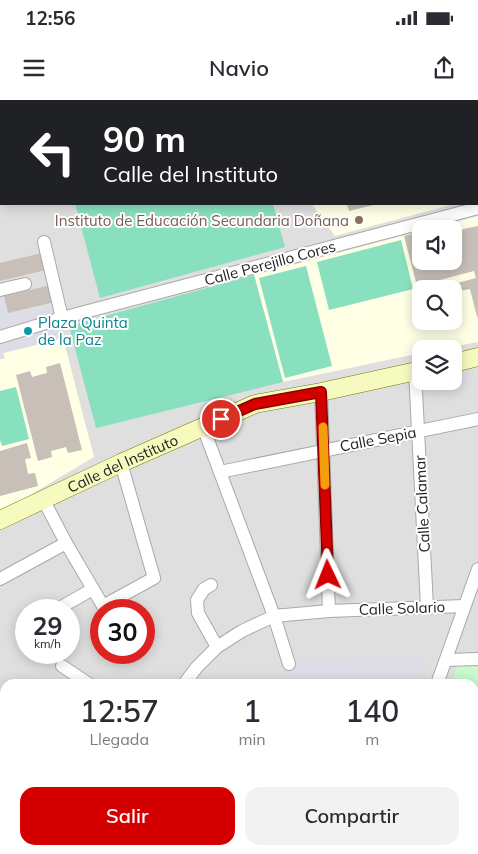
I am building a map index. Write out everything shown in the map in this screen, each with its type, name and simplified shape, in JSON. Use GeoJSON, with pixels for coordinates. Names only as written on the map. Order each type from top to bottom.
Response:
{"type":"FeatureCollection","features":[{"type":"Feature","properties":{"kind":"street","name":"Calle Perejillo Cores"},"geometry":{"type":"LineString","coordinates":[[62,318],[478,208]]}},
{"type":"Feature","properties":{"kind":"street"},"geometry":{"type":"LineString","coordinates":[[0,337],[62,318],[44,242]]}},
{"type":"Feature","properties":{"kind":"street"},"geometry":{"type":"LineString","coordinates":[[0,290],[25,284]]}},
{"type":"Feature","properties":{"kind":"street"},"geometry":{"type":"LineString","coordinates":[[462,361],[478,357]]}},
{"type":"Feature","properties":{"kind":"street","name":"Calle del Instituto"},"geometry":{"type":"LineString","coordinates":[[0,520],[121,463],[255,404],[321,392],[412,371]]}},
{"type":"Feature","properties":{"kind":"street","name":"Calle Calamar"},"geometry":{"type":"LineString","coordinates":[[418,390],[418,431],[427,607]]}},
{"type":"Feature","properties":{"kind":"street"},"geometry":{"type":"LineString","coordinates":[[321,392],[329,611]]}},
{"type":"Feature","properties":{"kind":"street","name":"Calle Sepia"},"geometry":{"type":"LineString","coordinates":[[220,472],[478,419]]}},
{"type":"Feature","properties":{"kind":"street"},"geometry":{"type":"LineString","coordinates":[[204,427],[274,616],[289,664]]}},
{"type":"Feature","properties":{"kind":"street"},"geometry":{"type":"LineString","coordinates":[[44,499],[66,543],[103,606],[154,578],[121,463]]}},
{"type":"Feature","properties":{"kind":"street"},"geometry":{"type":"LineString","coordinates":[[0,579],[66,543]]}},
{"type":"Feature","properties":{"kind":"street"},"geometry":{"type":"LineString","coordinates":[[439,679],[478,570]]}},
{"type":"Feature","properties":{"kind":"street"},"geometry":{"type":"LineString","coordinates":[[211,585],[204,589],[197,600],[198,613],[217,647]]}},
{"type":"Feature","properties":{"kind":"street"},"geometry":{"type":"LineString","coordinates":[[75,599],[92,589]]}},
{"type":"Feature","properties":{"kind":"street","name":"Calle Solario"},"geometry":{"type":"LineString","coordinates":[[188,679],[217,647],[242,631],[274,616],[329,611],[464,606]]}},
{"type":"Feature","properties":{"kind":"street"},"geometry":{"type":"LineString","coordinates":[[446,660],[478,659]]}},
{"type":"Feature","properties":{"kind":"street"},"geometry":{"type":"LineString","coordinates":[[62,666],[81,679]]}},
{"type":"Feature","properties":{"kind":"shaded area"},"geometry":{"type":"Polygon","coordinates":[[[0,205],[478,205],[478,679],[0,679],[0,205]]]}},
{"type":"Feature","properties":{"kind":"shaded area","name":"Instituto de Educación Secundaria Doñana"},"geometry":{"type":"Polygon","coordinates":[[[313,205],[450,205],[335,236],[313,205]]]}},
{"type":"Feature","properties":{"kind":"shaded area"},"geometry":{"type":"Polygon","coordinates":[[[478,216],[478,342],[462,345],[462,340],[412,340],[412,355],[283,382],[254,275],[412,233],[412,270],[462,270],[462,220],[478,216]]]}},
{"type":"Feature","properties":{"kind":"shaded area","name":"Plaza Quinta de la Paz"},"geometry":{"type":"Polygon","coordinates":[[[0,285],[8,316],[51,306],[56,321],[57,340],[3,353],[5,358],[0,359],[0,285]]]}},
{"type":"Feature","properties":{"kind":"shaded area"},"geometry":{"type":"Polygon","coordinates":[[[63,338],[94,457],[0,513],[0,359],[5,358],[3,353],[63,338]]]}},
{"type":"Feature","properties":{"kind":"shaded area"},"geometry":{"type":"Polygon","coordinates":[[[428,657],[419,679],[287,679],[282,666],[306,659],[428,657]]]}},
{"type":"Feature","properties":{"kind":"green space"},"geometry":{"type":"Polygon","coordinates":[[[75,205],[273,205],[285,247],[100,298],[75,205]]]}},
{"type":"Feature","properties":{"kind":"green space"},"geometry":{"type":"Polygon","coordinates":[[[401,240],[412,289],[329,310],[317,262],[401,240]]]}},
{"type":"Feature","properties":{"kind":"green space"},"geometry":{"type":"Polygon","coordinates":[[[306,266],[332,366],[285,378],[259,278],[306,266]]]}},
{"type":"Feature","properties":{"kind":"green space"},"geometry":{"type":"Polygon","coordinates":[[[254,275],[283,382],[96,428],[69,326],[254,275]]]}},
{"type":"Feature","properties":{"kind":"green space"},"geometry":{"type":"Polygon","coordinates":[[[16,387],[29,439],[2,446],[0,440],[0,391],[16,387]]]}},
{"type":"Feature","properties":{"kind":"green space"},"geometry":{"type":"Polygon","coordinates":[[[461,655],[478,655],[478,679],[453,679],[461,655]]]}},
{"type":"Feature","properties":{"kind":"building"},"geometry":{"type":"Polygon","coordinates":[[[347,205],[373,205],[349,211],[347,205]]]}},
{"type":"Feature","properties":{"kind":"building"},"geometry":{"type":"Polygon","coordinates":[[[478,226],[478,317],[470,289],[462,290],[462,282],[476,278],[474,271],[440,280],[415,280],[413,270],[462,270],[462,229],[478,226]]]}},
{"type":"Feature","properties":{"kind":"building"},"geometry":{"type":"Polygon","coordinates":[[[412,234],[412,267],[404,236],[412,234]]]}},
{"type":"Feature","properties":{"kind":"building"},"geometry":{"type":"Polygon","coordinates":[[[42,253],[46,270],[0,281],[0,263],[42,253]]]}},
{"type":"Feature","properties":{"kind":"building"},"geometry":{"type":"Polygon","coordinates":[[[51,285],[55,302],[8,313],[4,296],[51,285]]]}},
{"type":"Feature","properties":{"kind":"building"},"geometry":{"type":"Polygon","coordinates":[[[60,363],[82,450],[68,453],[66,447],[51,451],[52,457],[38,461],[16,375],[30,371],[32,377],[47,373],[46,367],[60,363]]]}},
{"type":"Feature","properties":{"kind":"building"},"geometry":{"type":"Polygon","coordinates":[[[27,443],[31,458],[25,459],[28,474],[35,473],[38,486],[0,496],[0,451],[27,443]]]}},
{"type":"Feature","properties":{"kind":"slow traffic"},"geometry":{"type":"LineString","coordinates":[[323,427],[325,485]]}},
{"type":"Feature","properties":{"kind":"place","name":"Instituto de Educación Secundaria Doñana"},"geometry":{"type":"Point","coordinates":[359,220]}},
{"type":"Feature","properties":{"kind":"place","name":"Plaza Quinta de la Paz"},"geometry":{"type":"Point","coordinates":[28,331]}},
{"type":"Feature","properties":{"kind":"route"},"geometry":{"type":"LineString","coordinates":[[221,419],[255,404],[321,392],[328,575]]}}]}
